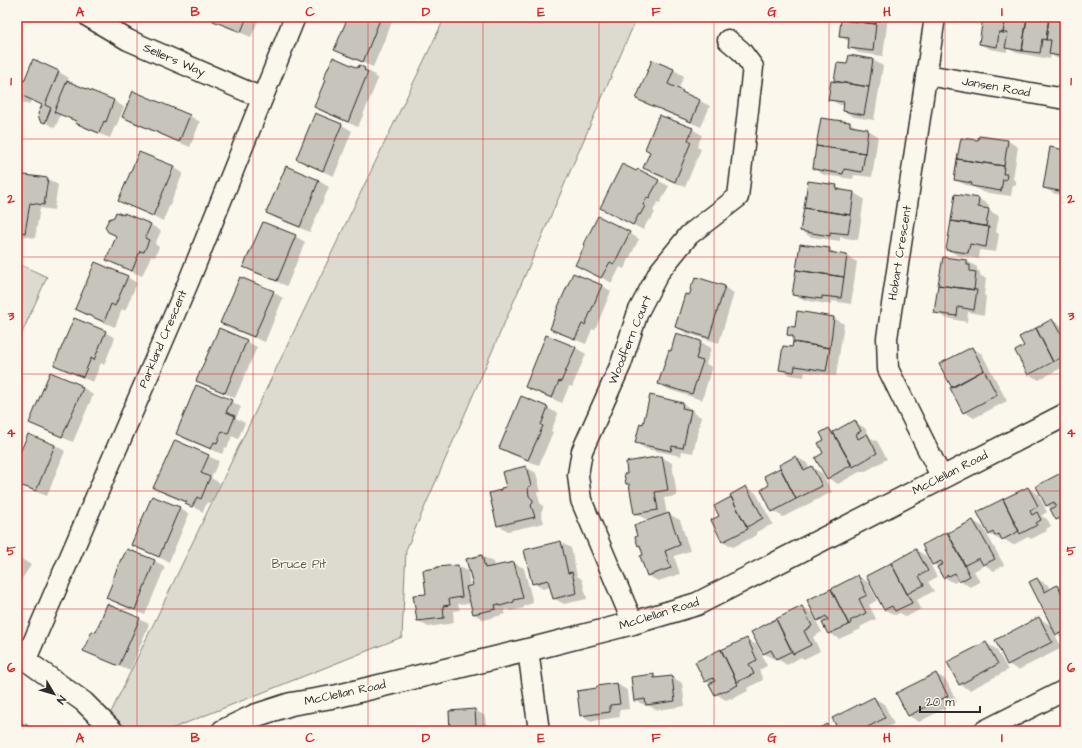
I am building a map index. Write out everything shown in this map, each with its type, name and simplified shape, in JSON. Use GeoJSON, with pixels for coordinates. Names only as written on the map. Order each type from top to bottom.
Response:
{"type":"FeatureCollection","features":[{"type":"Feature","properties":{"kind":"street","name":"Sellers Way"},"geometry":{"type":"LineString","coordinates":[[89,17],[128,40],[262,98]]}},
{"type":"Feature","properties":{"kind":"street","name":"Parkland Crescent"},"geometry":{"type":"LineString","coordinates":[[21,657],[188,283],[295,17]]}},
{"type":"Feature","properties":{"kind":"street","name":"Hobart Crescent"},"geometry":{"type":"LineString","coordinates":[[935,17],[886,338],[888,370],[942,478]]}},
{"type":"Feature","properties":{"kind":"street","name":"Woodfern Court"},"geometry":{"type":"LineString","coordinates":[[633,623],[581,500],[578,475],[582,451],[621,364],[638,312],[660,272],[689,234],[738,197],[753,67],[741,51],[728,40]]}},
{"type":"Feature","properties":{"kind":"street","name":"Jansen Road"},"geometry":{"type":"LineString","coordinates":[[927,75],[1065,100]]}},
{"type":"Feature","properties":{"kind":"street","name":"McClellan Road"},"geometry":{"type":"LineString","coordinates":[[223,731],[254,716],[291,704],[338,696],[528,650],[633,623],[697,604],[1065,415]]}},
{"type":"Feature","properties":{"kind":"street"},"geometry":{"type":"LineString","coordinates":[[528,650],[539,731]]}},
{"type":"Feature","properties":{"kind":"street"},"geometry":{"type":"LineString","coordinates":[[21,657],[84,702],[113,731]]}},
{"type":"Feature","properties":{"kind":"street"},"geometry":{"type":"LineString","coordinates":[[984,731],[1065,690]]}},
{"type":"Feature","properties":{"kind":"green space","name":"Bruce Pit"},"geometry":{"type":"Polygon","coordinates":[[[445,17],[637,17],[406,550],[402,637],[166,731],[102,731],[445,17]]]}},
{"type":"Feature","properties":{"kind":"green space"},"geometry":{"type":"Polygon","coordinates":[[[17,263],[47,277],[17,344],[17,263]]]}},
{"type":"Feature","properties":{"kind":"building"},"geometry":{"type":"Polygon","coordinates":[[[214,17],[247,17],[241,32],[213,21],[214,17]]]}},
{"type":"Feature","properties":{"kind":"building"},"geometry":{"type":"Polygon","coordinates":[[[348,17],[381,17],[363,62],[334,50],[348,17]]]}},
{"type":"Feature","properties":{"kind":"building"},"geometry":{"type":"Polygon","coordinates":[[[842,17],[877,17],[876,24],[841,20],[842,17]]]}},
{"type":"Feature","properties":{"kind":"building"},"geometry":{"type":"Polygon","coordinates":[[[983,17],[1006,17],[1003,33],[999,32],[997,47],[979,44],[983,17]]]}},
{"type":"Feature","properties":{"kind":"building"},"geometry":{"type":"Polygon","coordinates":[[[1006,17],[1027,17],[1022,51],[1005,48],[1008,33],[1003,33],[1006,17]]]}},
{"type":"Feature","properties":{"kind":"building"},"geometry":{"type":"Polygon","coordinates":[[[1027,17],[1049,17],[1046,40],[1042,39],[1040,53],[1022,51],[1027,17]]]}},
{"type":"Feature","properties":{"kind":"building"},"geometry":{"type":"Polygon","coordinates":[[[1049,17],[1065,17],[1065,57],[1049,54],[1051,40],[1046,40],[1049,17]]]}},
{"type":"Feature","properties":{"kind":"building"},"geometry":{"type":"Polygon","coordinates":[[[841,20],[876,24],[873,51],[848,48],[849,38],[839,37],[841,20]]]}},
{"type":"Feature","properties":{"kind":"building"},"geometry":{"type":"Polygon","coordinates":[[[849,55],[873,59],[869,87],[834,81],[837,63],[847,64],[849,55]]]}},
{"type":"Feature","properties":{"kind":"building"},"geometry":{"type":"Polygon","coordinates":[[[333,57],[358,68],[359,65],[365,68],[364,70],[368,72],[348,122],[314,107],[325,80],[323,79],[333,57]]]}},
{"type":"Feature","properties":{"kind":"building"},"geometry":{"type":"Polygon","coordinates":[[[33,59],[59,71],[45,105],[51,108],[45,123],[40,121],[38,114],[42,105],[21,95],[19,100],[17,100],[17,78],[24,81],[33,59]]]}},
{"type":"Feature","properties":{"kind":"building"},"geometry":{"type":"Polygon","coordinates":[[[652,60],[674,69],[668,84],[700,100],[691,122],[636,99],[652,60]]]}},
{"type":"Feature","properties":{"kind":"building"},"geometry":{"type":"Polygon","coordinates":[[[67,81],[114,100],[106,122],[104,121],[99,133],[54,112],[67,81]]]}},
{"type":"Feature","properties":{"kind":"building"},"geometry":{"type":"Polygon","coordinates":[[[831,81],[869,87],[864,115],[843,111],[844,102],[828,100],[831,81]]]}},
{"type":"Feature","properties":{"kind":"building"},"geometry":{"type":"Polygon","coordinates":[[[133,91],[190,115],[179,142],[122,117],[133,91]]]}},
{"type":"Feature","properties":{"kind":"building"},"geometry":{"type":"Polygon","coordinates":[[[315,113],[342,124],[323,171],[296,159],[315,113]]]}},
{"type":"Feature","properties":{"kind":"building"},"geometry":{"type":"Polygon","coordinates":[[[659,115],[693,128],[688,140],[691,142],[675,182],[643,168],[650,152],[645,149],[659,115]]]}},
{"type":"Feature","properties":{"kind":"building"},"geometry":{"type":"Polygon","coordinates":[[[821,118],[850,122],[850,126],[868,129],[865,153],[816,146],[821,118]]]}},
{"type":"Feature","properties":{"kind":"building"},"geometry":{"type":"Polygon","coordinates":[[[979,136],[1008,140],[1004,166],[957,159],[961,138],[978,140],[979,136]]]}},
{"type":"Feature","properties":{"kind":"building"},"geometry":{"type":"Polygon","coordinates":[[[816,146],[865,153],[862,172],[844,169],[843,174],[813,169],[816,146]]]}},
{"type":"Feature","properties":{"kind":"building"},"geometry":{"type":"Polygon","coordinates":[[[1050,147],[1065,150],[1065,192],[1043,188],[1050,147]]]}},
{"type":"Feature","properties":{"kind":"building"},"geometry":{"type":"Polygon","coordinates":[[[139,152],[174,166],[153,216],[118,201],[139,152]]]}},
{"type":"Feature","properties":{"kind":"building"},"geometry":{"type":"Polygon","coordinates":[[[957,159],[1004,166],[1003,174],[1007,174],[1006,180],[1003,179],[1001,191],[971,186],[972,183],[954,180],[957,159]]]}},
{"type":"Feature","properties":{"kind":"building"},"geometry":{"type":"Polygon","coordinates":[[[622,164],[636,171],[638,169],[659,180],[649,198],[647,197],[643,205],[645,206],[633,225],[600,208],[622,164]]]}},
{"type":"Feature","properties":{"kind":"building"},"geometry":{"type":"Polygon","coordinates":[[[286,166],[319,180],[300,227],[266,213],[286,166]]]}},
{"type":"Feature","properties":{"kind":"building"},"geometry":{"type":"Polygon","coordinates":[[[17,174],[48,178],[44,205],[30,203],[25,233],[17,231],[17,174]]]}},
{"type":"Feature","properties":{"kind":"building"},"geometry":{"type":"Polygon","coordinates":[[[808,181],[837,185],[836,189],[854,192],[851,215],[804,208],[808,181]]]}},
{"type":"Feature","properties":{"kind":"building"},"geometry":{"type":"Polygon","coordinates":[[[955,194],[979,198],[978,207],[989,209],[986,226],[951,221],[955,194]]]}},
{"type":"Feature","properties":{"kind":"building"},"geometry":{"type":"Polygon","coordinates":[[[804,208],[851,215],[848,234],[830,232],[830,236],[800,231],[804,208]]]}},
{"type":"Feature","properties":{"kind":"building"},"geometry":{"type":"Polygon","coordinates":[[[116,212],[124,215],[124,213],[151,224],[145,238],[149,240],[144,252],[140,251],[132,271],[106,260],[116,237],[108,232],[105,227],[109,219],[114,217],[116,212]]]}},
{"type":"Feature","properties":{"kind":"building"},"geometry":{"type":"Polygon","coordinates":[[[598,216],[630,232],[614,264],[610,262],[601,278],[575,265],[598,216]]]}},
{"type":"Feature","properties":{"kind":"building"},"geometry":{"type":"Polygon","coordinates":[[[951,221],[989,227],[986,247],[970,244],[968,253],[946,250],[951,221]]]}},
{"type":"Feature","properties":{"kind":"building"},"geometry":{"type":"Polygon","coordinates":[[[263,222],[296,235],[277,281],[243,267],[263,222]]]}},
{"type":"Feature","properties":{"kind":"building"},"geometry":{"type":"Polygon","coordinates":[[[800,244],[830,248],[829,252],[847,255],[844,277],[796,270],[800,244]]]}},
{"type":"Feature","properties":{"kind":"building"},"geometry":{"type":"Polygon","coordinates":[[[943,257],[967,260],[967,265],[970,265],[970,271],[976,272],[974,290],[938,285],[943,257]]]}},
{"type":"Feature","properties":{"kind":"building"},"geometry":{"type":"Polygon","coordinates":[[[95,262],[128,276],[115,306],[111,304],[104,322],[75,309],[95,262]]]}},
{"type":"Feature","properties":{"kind":"building"},"geometry":{"type":"Polygon","coordinates":[[[796,270],[844,277],[841,298],[822,296],[822,299],[792,295],[796,270]]]}},
{"type":"Feature","properties":{"kind":"building"},"geometry":{"type":"Polygon","coordinates":[[[573,273],[602,285],[585,325],[582,324],[575,339],[550,329],[573,273]]]}},
{"type":"Feature","properties":{"kind":"building"},"geometry":{"type":"Polygon","coordinates":[[[240,277],[274,291],[254,337],[220,323],[240,277]]]}},
{"type":"Feature","properties":{"kind":"building"},"geometry":{"type":"Polygon","coordinates":[[[696,277],[725,286],[709,338],[675,327],[685,294],[689,295],[691,291],[690,289],[696,277]]]}},
{"type":"Feature","properties":{"kind":"building"},"geometry":{"type":"Polygon","coordinates":[[[938,285],[977,290],[974,310],[958,307],[957,316],[934,313],[938,285]]]}},
{"type":"Feature","properties":{"kind":"building"},"geometry":{"type":"Polygon","coordinates":[[[797,311],[834,317],[830,348],[793,342],[793,336],[787,335],[788,326],[795,327],[797,311]]]}},
{"type":"Feature","properties":{"kind":"building"},"geometry":{"type":"Polygon","coordinates":[[[74,318],[106,331],[94,360],[91,358],[83,377],[54,365],[74,318]]]}},
{"type":"Feature","properties":{"kind":"building"},"geometry":{"type":"Polygon","coordinates":[[[1052,319],[1060,333],[1065,331],[1065,356],[1053,362],[1036,328],[1052,319]]]}},
{"type":"Feature","properties":{"kind":"building"},"geometry":{"type":"Polygon","coordinates":[[[219,328],[247,340],[225,393],[196,381],[219,328]]]}},
{"type":"Feature","properties":{"kind":"building"},"geometry":{"type":"Polygon","coordinates":[[[1036,328],[1053,362],[1028,375],[1015,351],[1024,346],[1019,337],[1036,328]]]}},
{"type":"Feature","properties":{"kind":"building"},"geometry":{"type":"Polygon","coordinates":[[[676,333],[701,341],[696,359],[703,361],[692,394],[658,384],[669,350],[671,351],[676,333]]]}},
{"type":"Feature","properties":{"kind":"building"},"geometry":{"type":"Polygon","coordinates":[[[546,335],[576,347],[561,382],[559,381],[552,398],[525,387],[546,335]]]}},
{"type":"Feature","properties":{"kind":"building"},"geometry":{"type":"Polygon","coordinates":[[[793,342],[830,348],[826,371],[795,366],[794,372],[779,370],[783,346],[792,347],[793,342]]]}},
{"type":"Feature","properties":{"kind":"building"},"geometry":{"type":"Polygon","coordinates":[[[972,347],[984,370],[952,388],[939,364],[972,347]]]}},
{"type":"Feature","properties":{"kind":"building"},"geometry":{"type":"Polygon","coordinates":[[[984,370],[997,395],[963,413],[950,388],[984,370]]]}},
{"type":"Feature","properties":{"kind":"building"},"geometry":{"type":"Polygon","coordinates":[[[50,372],[81,385],[80,387],[83,388],[62,437],[29,423],[50,372]]]}},
{"type":"Feature","properties":{"kind":"building"},"geometry":{"type":"Polygon","coordinates":[[[196,385],[232,400],[226,412],[235,416],[228,434],[222,431],[217,443],[214,442],[211,449],[176,434],[196,385]]]}},
{"type":"Feature","properties":{"kind":"building"},"geometry":{"type":"Polygon","coordinates":[[[650,395],[683,403],[682,408],[691,410],[683,448],[672,446],[671,451],[635,443],[640,423],[643,424],[650,395]]]}},
{"type":"Feature","properties":{"kind":"building"},"geometry":{"type":"Polygon","coordinates":[[[521,396],[548,407],[541,425],[543,426],[528,460],[499,448],[521,396]]]}},
{"type":"Feature","properties":{"kind":"building"},"geometry":{"type":"Polygon","coordinates":[[[855,420],[861,431],[856,434],[858,439],[867,434],[877,453],[853,467],[833,432],[855,420]]]}},
{"type":"Feature","properties":{"kind":"building"},"geometry":{"type":"Polygon","coordinates":[[[829,428],[833,435],[834,434],[851,465],[827,479],[815,458],[823,453],[818,443],[824,440],[820,433],[829,428]]]}},
{"type":"Feature","properties":{"kind":"building"},"geometry":{"type":"Polygon","coordinates":[[[28,434],[55,445],[36,491],[17,484],[17,457],[28,434]]]}},
{"type":"Feature","properties":{"kind":"building"},"geometry":{"type":"Polygon","coordinates":[[[175,440],[209,455],[201,473],[210,477],[201,499],[197,497],[192,507],[185,504],[187,502],[153,488],[175,440]]]}},
{"type":"Feature","properties":{"kind":"building"},"geometry":{"type":"Polygon","coordinates":[[[662,456],[668,490],[655,492],[658,510],[634,514],[629,484],[626,484],[624,474],[627,474],[626,462],[662,456]]]}},
{"type":"Feature","properties":{"kind":"building"},"geometry":{"type":"Polygon","coordinates":[[[796,456],[804,470],[812,466],[822,486],[796,499],[779,465],[796,456]]]}},
{"type":"Feature","properties":{"kind":"building"},"geometry":{"type":"Polygon","coordinates":[[[526,466],[531,486],[528,487],[529,496],[533,500],[531,505],[535,517],[497,526],[489,493],[506,487],[502,472],[526,466]]]}},
{"type":"Feature","properties":{"kind":"building"},"geometry":{"type":"Polygon","coordinates":[[[780,468],[796,499],[772,512],[761,490],[769,485],[764,476],[780,468]]]}},
{"type":"Feature","properties":{"kind":"building"},"geometry":{"type":"Polygon","coordinates":[[[1061,473],[1065,482],[1065,517],[1056,520],[1050,509],[1056,506],[1054,502],[1046,506],[1036,486],[1061,473]]]}},
{"type":"Feature","properties":{"kind":"building"},"geometry":{"type":"Polygon","coordinates":[[[746,486],[763,518],[747,527],[730,495],[746,486]]]}},
{"type":"Feature","properties":{"kind":"building"},"geometry":{"type":"Polygon","coordinates":[[[1028,487],[1038,506],[1030,511],[1032,515],[1037,512],[1041,520],[1036,523],[1037,525],[1020,534],[1003,499],[1028,487]]]}},
{"type":"Feature","properties":{"kind":"building"},"geometry":{"type":"Polygon","coordinates":[[[152,496],[180,507],[159,557],[131,545],[152,496]]]}},
{"type":"Feature","properties":{"kind":"building"},"geometry":{"type":"Polygon","coordinates":[[[731,497],[748,529],[722,542],[711,520],[719,516],[714,506],[731,497]]]}},
{"type":"Feature","properties":{"kind":"building"},"geometry":{"type":"Polygon","coordinates":[[[1003,499],[1019,531],[1002,540],[999,534],[995,536],[993,532],[989,535],[977,512],[1003,499]]]}},
{"type":"Feature","properties":{"kind":"building"},"geometry":{"type":"Polygon","coordinates":[[[669,513],[680,545],[665,551],[671,568],[647,576],[640,556],[643,555],[640,545],[638,546],[635,537],[637,536],[634,525],[669,513]]]}},
{"type":"Feature","properties":{"kind":"building"},"geometry":{"type":"Polygon","coordinates":[[[973,520],[995,559],[983,565],[979,558],[965,565],[948,533],[973,520]]]}},
{"type":"Feature","properties":{"kind":"building"},"geometry":{"type":"Polygon","coordinates":[[[947,532],[970,576],[959,582],[955,573],[943,578],[937,567],[943,564],[941,561],[932,565],[922,545],[947,532]]]}},
{"type":"Feature","properties":{"kind":"building"},"geometry":{"type":"Polygon","coordinates":[[[561,541],[568,573],[572,572],[577,593],[553,599],[548,580],[532,584],[524,550],[561,541]]]}},
{"type":"Feature","properties":{"kind":"building"},"geometry":{"type":"Polygon","coordinates":[[[127,549],[155,560],[135,610],[106,598],[121,559],[127,549]]]}},
{"type":"Feature","properties":{"kind":"building"},"geometry":{"type":"Polygon","coordinates":[[[916,549],[928,571],[919,576],[924,585],[907,594],[891,563],[916,549]]]}},
{"type":"Feature","properties":{"kind":"building"},"geometry":{"type":"Polygon","coordinates":[[[482,555],[485,568],[514,562],[523,598],[500,606],[499,604],[495,605],[496,609],[473,614],[466,587],[473,585],[466,559],[482,555]]]}},
{"type":"Feature","properties":{"kind":"building"},"geometry":{"type":"Polygon","coordinates":[[[891,563],[912,603],[895,611],[892,606],[884,610],[866,576],[891,563]]]}},
{"type":"Feature","properties":{"kind":"building"},"geometry":{"type":"Polygon","coordinates":[[[458,565],[462,597],[449,599],[450,605],[443,606],[444,618],[417,621],[413,595],[426,594],[423,570],[458,565]]]}},
{"type":"Feature","properties":{"kind":"building"},"geometry":{"type":"Polygon","coordinates":[[[858,575],[867,595],[859,599],[866,613],[850,621],[851,623],[849,625],[831,589],[858,575]]]}},
{"type":"Feature","properties":{"kind":"building"},"geometry":{"type":"Polygon","coordinates":[[[1037,578],[1045,592],[1057,585],[1063,596],[1065,595],[1065,631],[1056,635],[1029,582],[1037,578]]]}},
{"type":"Feature","properties":{"kind":"building"},"geometry":{"type":"Polygon","coordinates":[[[831,589],[849,625],[828,634],[822,623],[828,620],[826,616],[817,621],[807,600],[831,589]]]}},
{"type":"Feature","properties":{"kind":"building"},"geometry":{"type":"Polygon","coordinates":[[[107,604],[140,618],[119,666],[83,651],[92,631],[96,632],[107,604]]]}},
{"type":"Feature","properties":{"kind":"building"},"geometry":{"type":"Polygon","coordinates":[[[802,606],[812,626],[804,631],[811,645],[793,654],[776,619],[802,606]]]}},
{"type":"Feature","properties":{"kind":"building"},"geometry":{"type":"Polygon","coordinates":[[[1039,617],[1052,642],[1007,665],[995,640],[1039,617]]]}},
{"type":"Feature","properties":{"kind":"building"},"geometry":{"type":"Polygon","coordinates":[[[776,619],[792,651],[776,659],[771,650],[763,654],[751,632],[776,619]]]}},
{"type":"Feature","properties":{"kind":"building"},"geometry":{"type":"Polygon","coordinates":[[[747,638],[757,660],[749,664],[754,674],[737,682],[721,650],[747,638]]]}},
{"type":"Feature","properties":{"kind":"building"},"geometry":{"type":"Polygon","coordinates":[[[986,642],[998,664],[959,685],[947,662],[986,642]]]}},
{"type":"Feature","properties":{"kind":"building"},"geometry":{"type":"Polygon","coordinates":[[[721,649],[738,685],[715,695],[709,684],[715,681],[713,678],[705,682],[695,662],[721,649]]]}},
{"type":"Feature","properties":{"kind":"building"},"geometry":{"type":"Polygon","coordinates":[[[936,673],[948,696],[908,716],[896,693],[936,673]]]}},
{"type":"Feature","properties":{"kind":"building"},"geometry":{"type":"Polygon","coordinates":[[[654,674],[654,678],[672,676],[675,701],[646,705],[645,699],[634,701],[631,677],[654,674]]]}},
{"type":"Feature","properties":{"kind":"building"},"geometry":{"type":"Polygon","coordinates":[[[617,683],[620,704],[610,705],[610,712],[580,716],[577,691],[617,683]]]}},
{"type":"Feature","properties":{"kind":"building"},"geometry":{"type":"Polygon","coordinates":[[[874,697],[885,718],[860,731],[839,731],[832,718],[874,697]]]}},
{"type":"Feature","properties":{"kind":"building"},"geometry":{"type":"Polygon","coordinates":[[[475,709],[476,726],[486,725],[487,731],[450,731],[449,711],[475,709]]]}},
{"type":"Feature","properties":{"kind":"building"},"geometry":{"type":"Polygon","coordinates":[[[24,723],[35,731],[19,731],[24,723]]]}},
{"type":"Feature","properties":{"kind":"building"},"geometry":{"type":"Polygon","coordinates":[[[827,724],[831,731],[814,731],[827,724]]]}}]}
